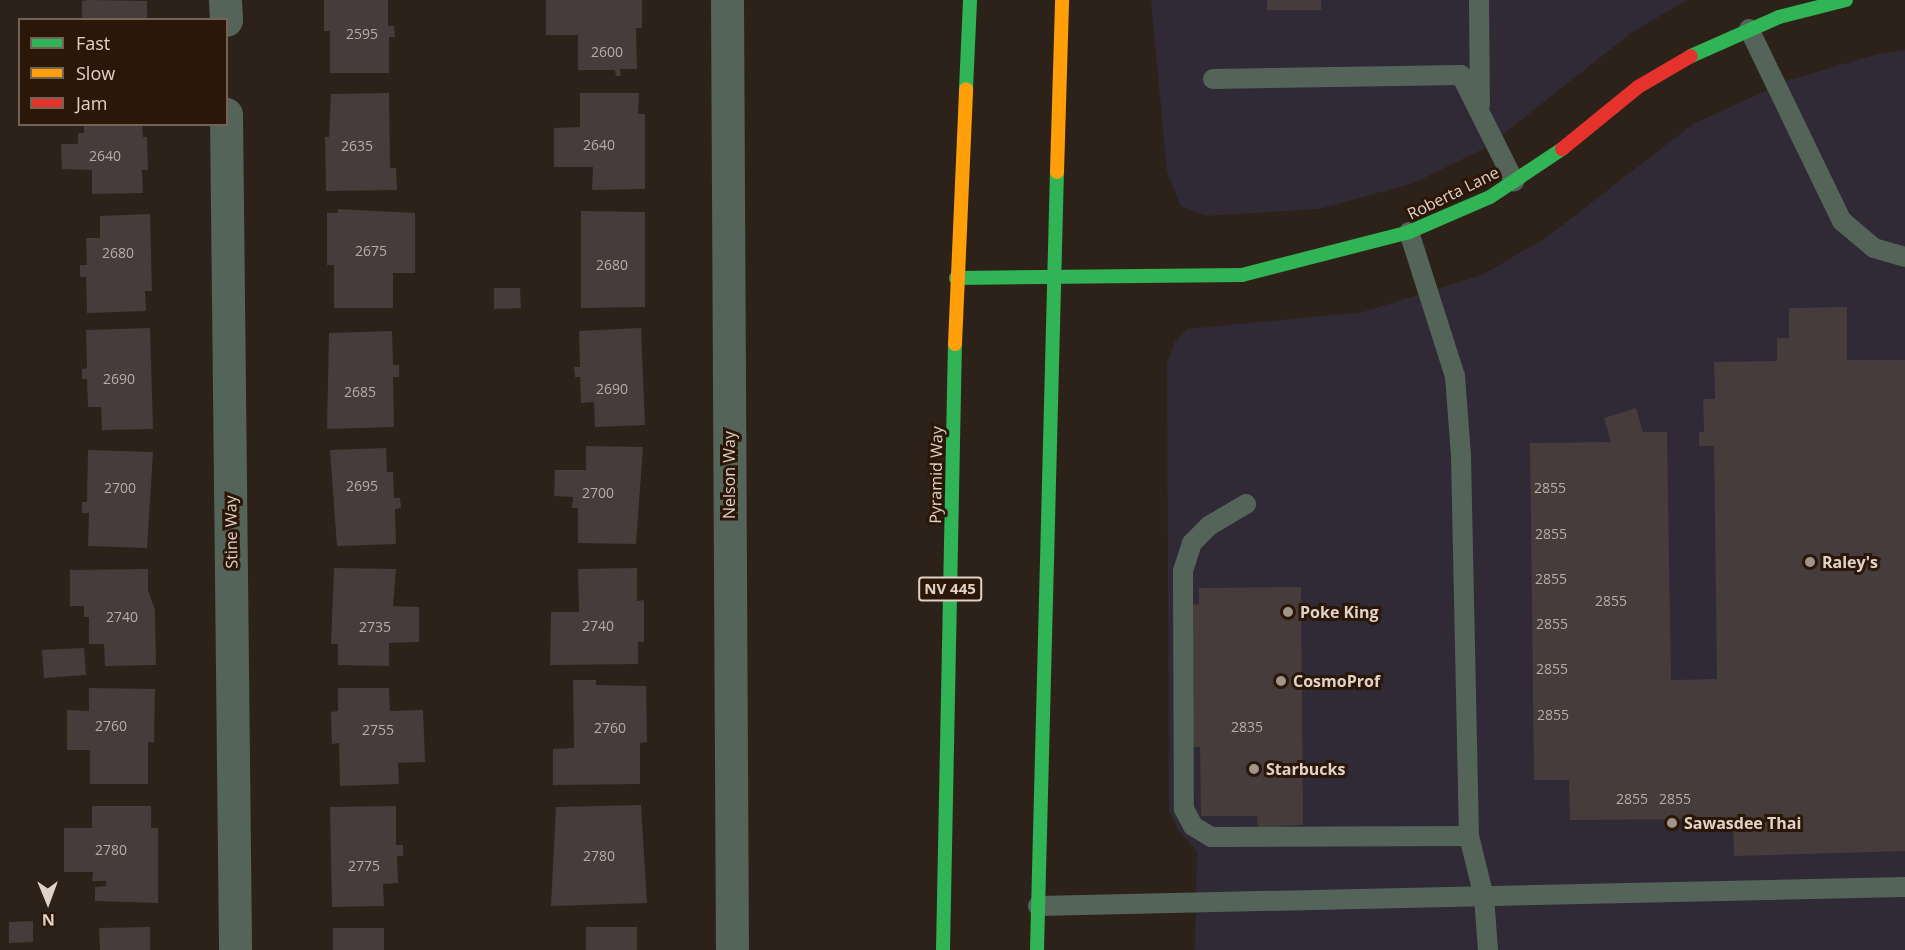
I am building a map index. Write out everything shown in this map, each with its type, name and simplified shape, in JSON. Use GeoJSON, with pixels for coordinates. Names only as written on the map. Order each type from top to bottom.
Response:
{"type":"FeatureCollection","features":[{"type":"Feature","properties":{"kind":"main road","name":"Pyramid Way"},"geometry":{"type":"LineString","coordinates":[[943,950],[956,278],[970,0]]}},
{"type":"Feature","properties":{"kind":"main road"},"geometry":{"type":"LineString","coordinates":[[1037,950],[1062,0]]}},
{"type":"Feature","properties":{"kind":"main road","name":"Roberta Lane"},"geometry":{"type":"LineString","coordinates":[[956,278],[1054,279],[1242,275],[1409,232],[1490,197],[1554,155],[1638,87],[1702,49],[1779,17],[1846,0]]}},
{"type":"Feature","properties":{"kind":"street"},"geometry":{"type":"LineString","coordinates":[[225,0],[226,18]]}},
{"type":"Feature","properties":{"kind":"street","name":"Nelson Way"},"geometry":{"type":"LineString","coordinates":[[727,0],[732,950]]}},
{"type":"Feature","properties":{"kind":"street","name":"Stine Way"},"geometry":{"type":"LineString","coordinates":[[226,126],[235,950]]}},
{"type":"Feature","properties":{"kind":"lane"},"geometry":{"type":"LineString","coordinates":[[1479,0],[1480,111]]}},
{"type":"Feature","properties":{"kind":"lane"},"geometry":{"type":"LineString","coordinates":[[1749,29],[1842,221],[1874,248],[1905,257]]}},
{"type":"Feature","properties":{"kind":"lane"},"geometry":{"type":"LineString","coordinates":[[1213,79],[1461,75],[1514,181]]}},
{"type":"Feature","properties":{"kind":"lane"},"geometry":{"type":"LineString","coordinates":[[1409,232],[1455,376],[1461,456],[1469,836],[1484,897],[1488,950]]}},
{"type":"Feature","properties":{"kind":"lane"},"geometry":{"type":"LineString","coordinates":[[1246,504],[1209,526],[1191,543],[1183,571],[1184,809],[1192,826],[1211,837],[1469,836]]}},
{"type":"Feature","properties":{"kind":"lane"},"geometry":{"type":"LineString","coordinates":[[1038,906],[1905,887]]}},
{"type":"Feature","properties":{"kind":"shaded area"},"geometry":{"type":"Polygon","coordinates":[[[1151,0],[1687,0],[1631,33],[1487,147],[1414,183],[1319,209],[1205,216],[1181,206],[1167,172],[1151,0]]]}},
{"type":"Feature","properties":{"kind":"shaded area"},"geometry":{"type":"Polygon","coordinates":[[[1905,50],[1905,950],[1195,950],[1197,851],[1178,830],[1169,811],[1167,364],[1174,343],[1188,329],[1363,312],[1482,275],[1547,237],[1693,124],[1789,80],[1878,54],[1905,50]]]}},
{"type":"Feature","properties":{"kind":"building"},"geometry":{"type":"Polygon","coordinates":[[[324,0],[388,0],[388,26],[394,26],[395,37],[389,37],[389,73],[330,73],[330,31],[324,31],[324,0]]]}},
{"type":"Feature","properties":{"kind":"building"},"geometry":{"type":"Polygon","coordinates":[[[546,0],[642,0],[642,28],[636,28],[637,69],[620,69],[621,76],[616,76],[615,70],[578,70],[578,35],[546,35],[546,0]]]}},
{"type":"Feature","properties":{"kind":"building"},"geometry":{"type":"Polygon","coordinates":[[[1267,0],[1321,0],[1321,10],[1267,10],[1267,0]]]}},
{"type":"Feature","properties":{"kind":"building"},"geometry":{"type":"Polygon","coordinates":[[[82,1],[147,1],[147,18],[82,18],[82,1]]]}},
{"type":"Feature","properties":{"kind":"building"},"geometry":{"type":"Polygon","coordinates":[[[389,93],[390,168],[396,168],[397,190],[326,191],[325,137],[329,137],[331,94],[389,93]]]}},
{"type":"Feature","properties":{"kind":"building"},"geometry":{"type":"Polygon","coordinates":[[[580,93],[639,93],[638,114],[645,114],[645,189],[592,190],[593,167],[554,167],[554,128],[580,127],[580,93]]]}},
{"type":"Feature","properties":{"kind":"building"},"geometry":{"type":"Polygon","coordinates":[[[84,126],[142,126],[143,137],[147,137],[148,170],[142,170],[143,193],[92,194],[92,170],[62,169],[61,144],[78,144],[78,133],[84,133],[84,126]]]}},
{"type":"Feature","properties":{"kind":"building"},"geometry":{"type":"Polygon","coordinates":[[[338,209],[415,213],[415,273],[393,273],[393,308],[334,308],[334,265],[327,265],[327,213],[338,213],[338,209]]]}},
{"type":"Feature","properties":{"kind":"building"},"geometry":{"type":"Polygon","coordinates":[[[581,211],[645,212],[645,307],[581,308],[581,211]]]}},
{"type":"Feature","properties":{"kind":"building"},"geometry":{"type":"Polygon","coordinates":[[[150,214],[152,291],[145,291],[146,311],[87,313],[86,277],[80,277],[80,265],[87,265],[86,238],[100,238],[100,216],[150,214]]]}},
{"type":"Feature","properties":{"kind":"building"},"geometry":{"type":"Polygon","coordinates":[[[494,288],[520,288],[521,308],[494,309],[494,288]]]}},
{"type":"Feature","properties":{"kind":"building","name":"Raley's"},"geometry":{"type":"Polygon","coordinates":[[[1847,307],[1847,360],[1905,360],[1905,851],[1734,856],[1733,819],[1570,820],[1569,780],[1534,780],[1530,443],[1611,442],[1604,418],[1636,408],[1643,432],[1667,432],[1671,680],[1717,679],[1714,446],[1699,446],[1699,432],[1704,432],[1703,399],[1715,399],[1714,362],[1777,361],[1777,338],[1789,338],[1789,308],[1847,307]]]}},
{"type":"Feature","properties":{"kind":"building"},"geometry":{"type":"Polygon","coordinates":[[[150,328],[153,429],[102,430],[101,407],[88,407],[87,379],[82,379],[82,369],[87,368],[86,330],[150,328]]]}},
{"type":"Feature","properties":{"kind":"building"},"geometry":{"type":"Polygon","coordinates":[[[641,328],[645,425],[595,427],[594,402],[581,403],[580,377],[575,377],[574,367],[580,367],[579,331],[641,328]]]}},
{"type":"Feature","properties":{"kind":"building"},"geometry":{"type":"Polygon","coordinates":[[[392,331],[393,365],[399,365],[399,377],[393,377],[394,427],[327,429],[329,333],[392,331]]]}},
{"type":"Feature","properties":{"kind":"building"},"geometry":{"type":"Polygon","coordinates":[[[586,446],[643,447],[636,544],[578,543],[578,508],[572,508],[573,497],[554,496],[555,470],[586,470],[586,446]]]}},
{"type":"Feature","properties":{"kind":"building"},"geometry":{"type":"Polygon","coordinates":[[[386,448],[387,472],[393,472],[394,498],[400,498],[401,508],[395,509],[396,544],[337,546],[330,450],[386,448]]]}},
{"type":"Feature","properties":{"kind":"building"},"geometry":{"type":"Polygon","coordinates":[[[88,450],[153,452],[147,548],[88,546],[89,513],[82,513],[82,502],[87,502],[88,450]]]}},
{"type":"Feature","properties":{"kind":"building"},"geometry":{"type":"Polygon","coordinates":[[[334,568],[396,569],[393,606],[419,607],[419,642],[389,643],[389,666],[338,665],[338,644],[331,644],[334,568]]]}},
{"type":"Feature","properties":{"kind":"building"},"geometry":{"type":"Polygon","coordinates":[[[637,568],[637,601],[644,600],[644,642],[638,642],[638,664],[550,665],[551,612],[579,612],[578,569],[637,568]]]}},
{"type":"Feature","properties":{"kind":"building"},"geometry":{"type":"Polygon","coordinates":[[[148,569],[148,590],[155,610],[156,665],[105,666],[104,644],[89,644],[89,617],[84,617],[84,606],[70,606],[70,570],[148,569]]]}},
{"type":"Feature","properties":{"kind":"building"},"geometry":{"type":"Polygon","coordinates":[[[1301,587],[1303,825],[1278,826],[1278,834],[1258,828],[1257,816],[1201,816],[1200,747],[1192,747],[1191,605],[1199,604],[1199,588],[1301,587]]]}},
{"type":"Feature","properties":{"kind":"building"},"geometry":{"type":"Polygon","coordinates":[[[84,648],[86,675],[44,678],[42,650],[84,648]]]}},
{"type":"Feature","properties":{"kind":"building"},"geometry":{"type":"Polygon","coordinates":[[[573,680],[596,680],[596,685],[646,686],[647,742],[640,743],[640,784],[553,785],[553,749],[574,748],[573,680]]]}},
{"type":"Feature","properties":{"kind":"building"},"geometry":{"type":"Polygon","coordinates":[[[89,688],[155,689],[154,742],[148,742],[148,784],[90,784],[90,750],[67,750],[67,710],[89,711],[89,688]]]}},
{"type":"Feature","properties":{"kind":"building"},"geometry":{"type":"Polygon","coordinates":[[[338,688],[389,688],[390,711],[423,710],[425,762],[398,763],[399,784],[340,786],[339,743],[332,744],[331,717],[331,712],[338,711],[338,688]]]}},
{"type":"Feature","properties":{"kind":"building"},"geometry":{"type":"Polygon","coordinates":[[[641,805],[647,903],[551,906],[556,807],[641,805]]]}},
{"type":"Feature","properties":{"kind":"building"},"geometry":{"type":"Polygon","coordinates":[[[92,806],[151,806],[151,828],[158,828],[158,903],[95,901],[95,887],[106,886],[106,881],[92,881],[93,872],[64,872],[64,828],[92,828],[92,806]]]}},
{"type":"Feature","properties":{"kind":"building"},"geometry":{"type":"Polygon","coordinates":[[[396,806],[396,845],[403,845],[403,856],[397,856],[398,883],[383,884],[384,906],[332,907],[330,807],[396,806]]]}},
{"type":"Feature","properties":{"kind":"building"},"geometry":{"type":"Polygon","coordinates":[[[33,921],[33,942],[9,943],[9,922],[33,921]]]}},
{"type":"Feature","properties":{"kind":"building"},"geometry":{"type":"Polygon","coordinates":[[[150,927],[150,950],[100,950],[99,928],[150,927]]]}},
{"type":"Feature","properties":{"kind":"building"},"geometry":{"type":"Polygon","coordinates":[[[586,927],[637,927],[637,950],[586,950],[586,927]]]}},
{"type":"Feature","properties":{"kind":"building"},"geometry":{"type":"Polygon","coordinates":[[[333,928],[384,928],[384,950],[333,950],[333,928]]]}},
{"type":"Feature","properties":{"kind":"traffic: fast"},"geometry":{"type":"LineString","coordinates":[[966,89],[970,0]]}},
{"type":"Feature","properties":{"kind":"traffic: fast"},"geometry":{"type":"LineString","coordinates":[[1691,56],[1779,17],[1846,0]]}},
{"type":"Feature","properties":{"kind":"traffic: fast"},"geometry":{"type":"LineString","coordinates":[[956,278],[1242,275],[1409,232],[1490,197],[1562,149]]}},
{"type":"Feature","properties":{"kind":"traffic: fast"},"geometry":{"type":"LineString","coordinates":[[1037,950],[1057,172]]}},
{"type":"Feature","properties":{"kind":"traffic: fast"},"geometry":{"type":"LineString","coordinates":[[943,950],[955,344]]}},
{"type":"Feature","properties":{"kind":"traffic: slow"},"geometry":{"type":"LineString","coordinates":[[1057,172],[1062,0]]}},
{"type":"Feature","properties":{"kind":"traffic: slow"},"geometry":{"type":"LineString","coordinates":[[955,344],[966,89]]}},
{"type":"Feature","properties":{"kind":"traffic: jam"},"geometry":{"type":"LineString","coordinates":[[1562,149],[1638,87],[1691,56]]}},
{"type":"Feature","properties":{"kind":"place","name":"Raley's"},"geometry":{"type":"Point","coordinates":[1810,562]}},
{"type":"Feature","properties":{"kind":"place","name":"Poke King"},"geometry":{"type":"Point","coordinates":[1288,612]}},
{"type":"Feature","properties":{"kind":"place","name":"CosmoProf"},"geometry":{"type":"Point","coordinates":[1281,681]}},
{"type":"Feature","properties":{"kind":"place","name":"Starbucks"},"geometry":{"type":"Point","coordinates":[1254,769]}},
{"type":"Feature","properties":{"kind":"place","name":"Sawasdee Thai"},"geometry":{"type":"Point","coordinates":[1672,823]}}]}
